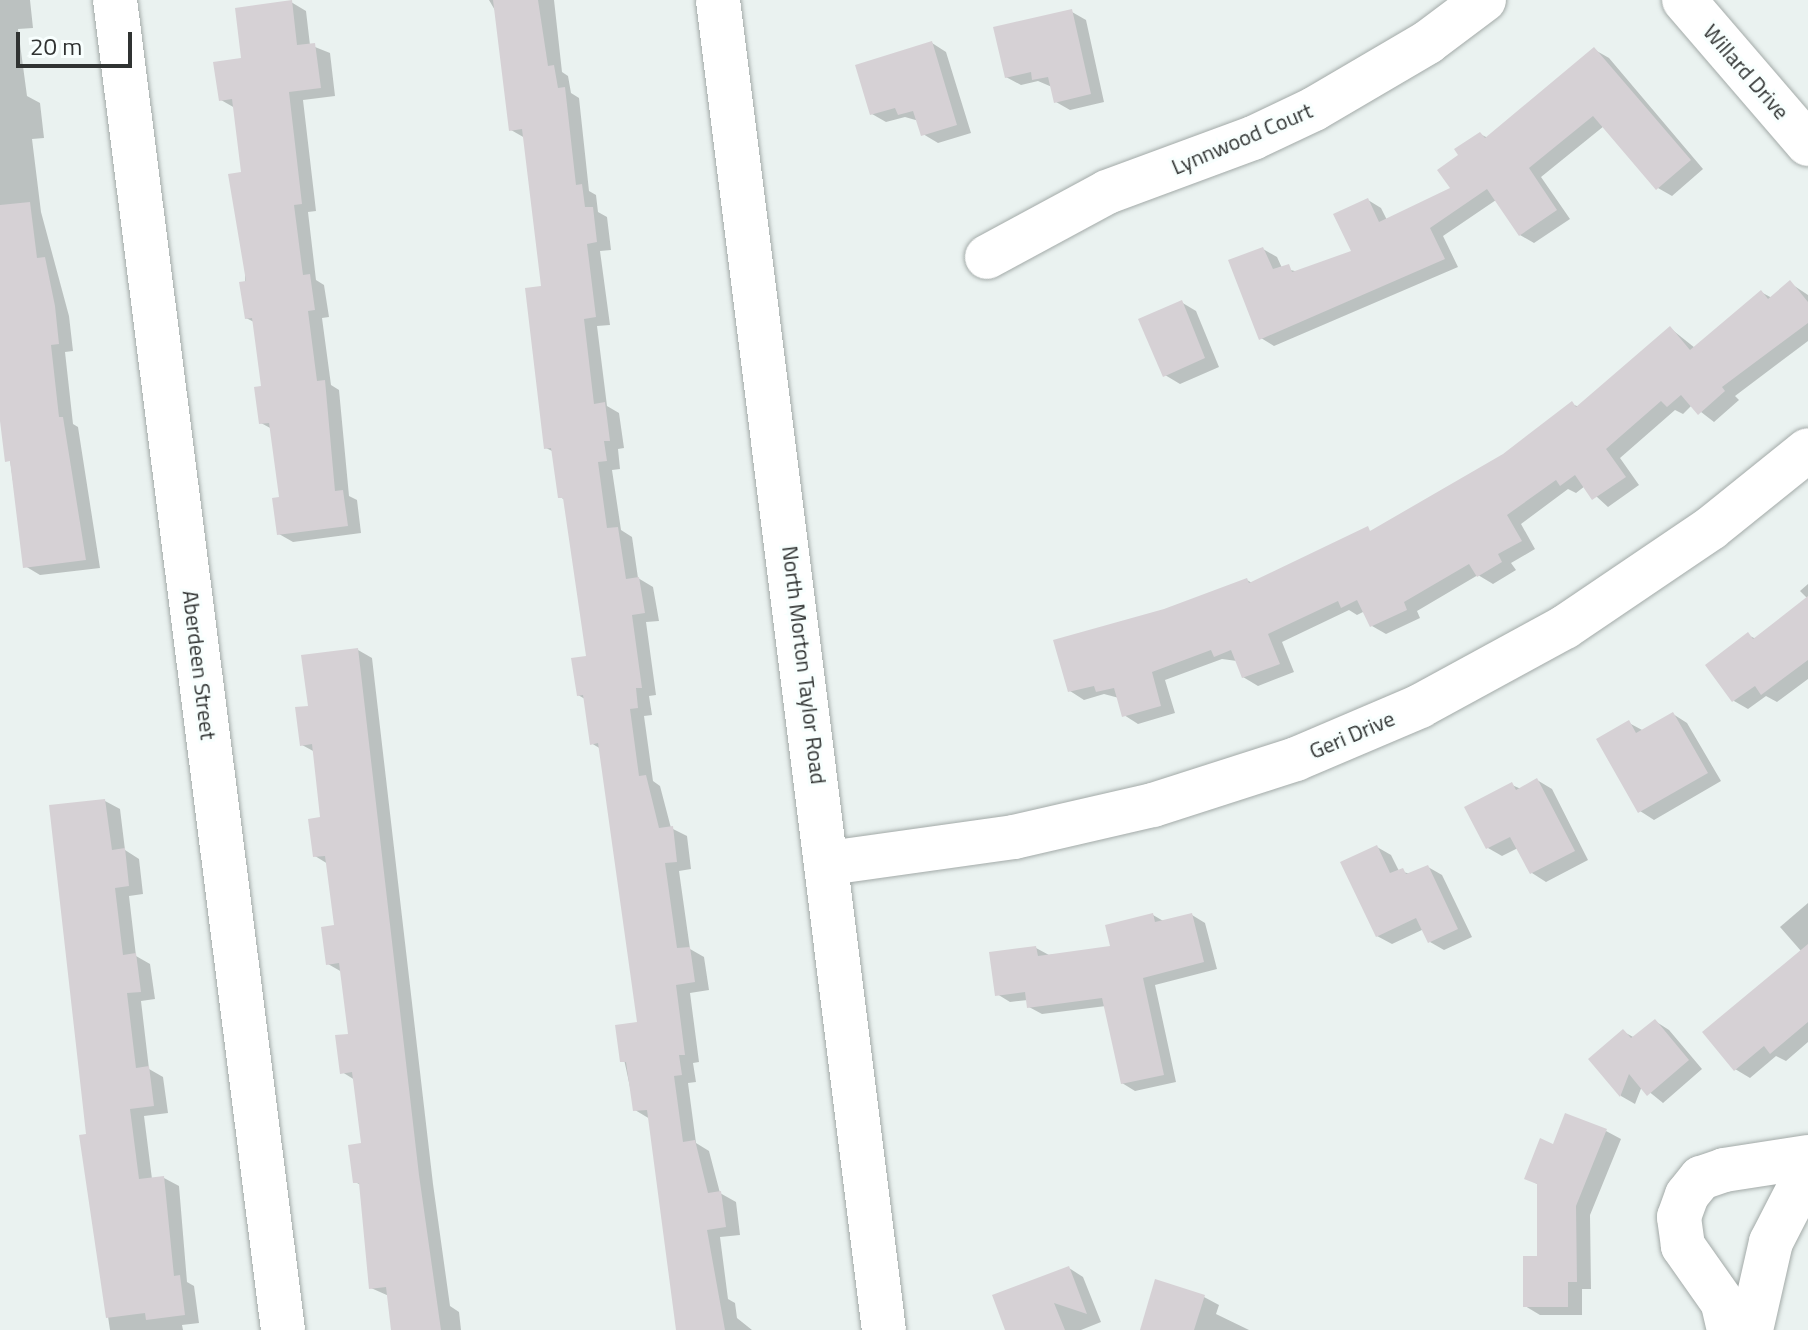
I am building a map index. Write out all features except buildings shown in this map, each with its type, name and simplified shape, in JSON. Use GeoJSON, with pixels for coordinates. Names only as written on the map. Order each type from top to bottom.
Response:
{"type":"FeatureCollection","features":[{"type":"Feature","properties":{"kind":"street","name":"Aberdeen Street"},"geometry":{"type":"LineString","coordinates":[[115,0],[283,1330]]}},
{"type":"Feature","properties":{"kind":"street","name":"North Morton Taylor Road"},"geometry":{"type":"LineString","coordinates":[[718,0],[829,863],[884,1330]]}},
{"type":"Feature","properties":{"kind":"street","name":"Lynnwood Court"},"geometry":{"type":"LineString","coordinates":[[987,257],[1107,192],[1253,138],[1314,109],[1428,42],[1484,0]]}},
{"type":"Feature","properties":{"kind":"street","name":"Willard Drive"},"geometry":{"type":"LineString","coordinates":[[1684,0],[1808,144]]}},
{"type":"Feature","properties":{"kind":"street","name":"Geri Drive"},"geometry":{"type":"LineString","coordinates":[[829,863],[1014,837],[1153,805],[1296,759],[1420,706],[1565,627],[1711,528],[1808,450]]}},
{"type":"Feature","properties":{"kind":"street"},"geometry":{"type":"LineString","coordinates":[[1729,1330],[1723,1303],[1683,1246],[1679,1217],[1687,1195],[1701,1178],[1724,1170],[1808,1157]]}},
{"type":"Feature","properties":{"kind":"street"},"geometry":{"type":"LineString","coordinates":[[1751,1330],[1771,1242],[1808,1170]]}}]}
